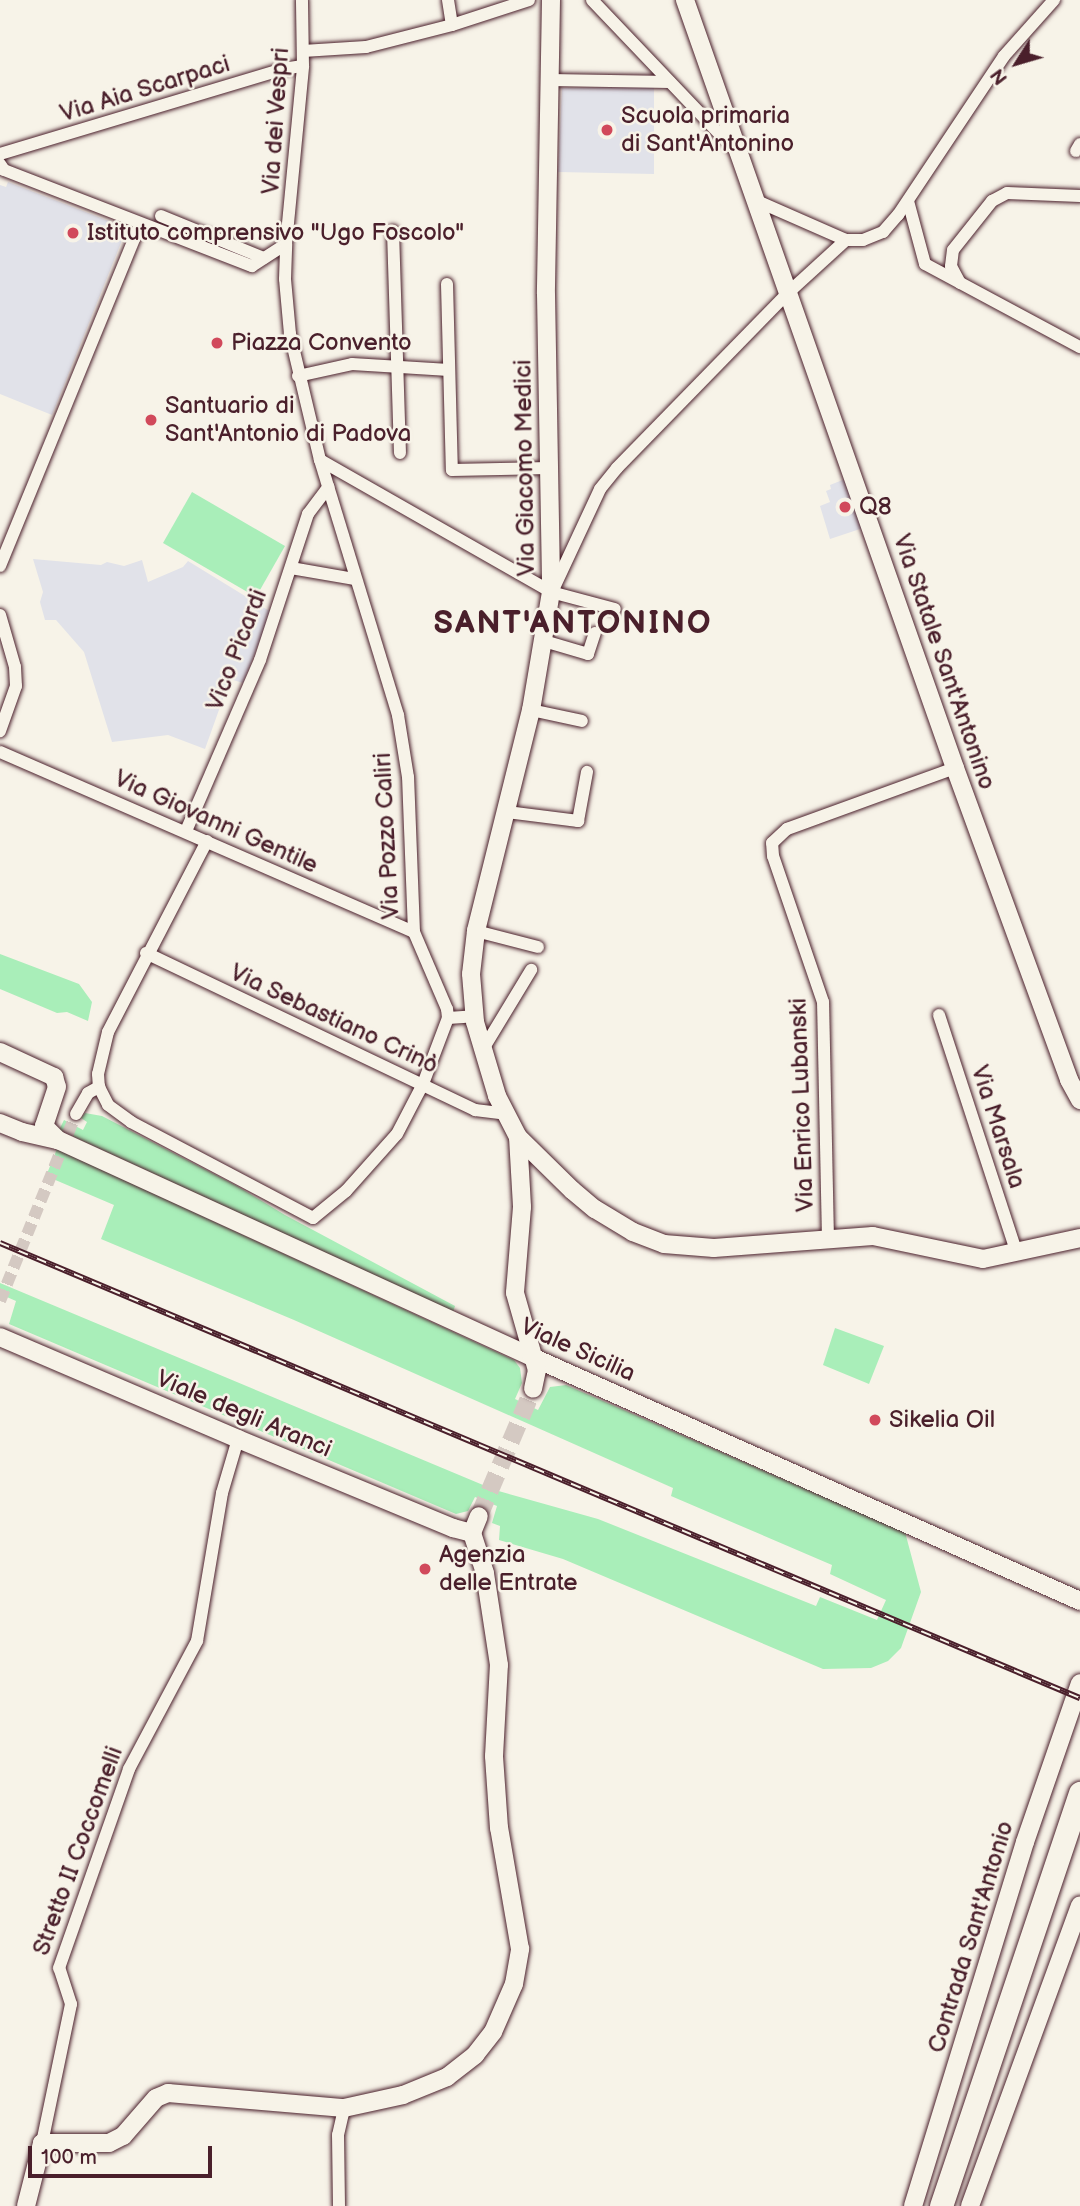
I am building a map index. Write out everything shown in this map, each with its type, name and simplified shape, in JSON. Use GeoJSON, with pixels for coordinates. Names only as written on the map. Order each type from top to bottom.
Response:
{"type":"FeatureCollection","features":[{"type":"Feature","properties":{"kind":"highway"},"geometry":{"type":"LineString","coordinates":[[941,2206],[1080,1793]]}},
{"type":"Feature","properties":{"kind":"street","name":"Via dei Vespri"},"geometry":{"type":"LineString","coordinates":[[286,244],[303,66],[302,0]]}},
{"type":"Feature","properties":{"kind":"street"},"geometry":{"type":"LineString","coordinates":[[448,0],[452,25]]}},
{"type":"Feature","properties":{"kind":"street"},"geometry":{"type":"LineString","coordinates":[[303,51],[366,47],[452,25],[529,0]]}},
{"type":"Feature","properties":{"kind":"street","name":"Via Giacomo Medici"},"geometry":{"type":"LineString","coordinates":[[551,0],[547,281],[551,592],[531,710],[476,931],[471,974],[474,1016],[490,1080],[518,1137],[595,1209],[647,1238],[691,1248],[828,1238],[893,1238],[973,1259],[1017,1253],[1080,1238]]}},
{"type":"Feature","properties":{"kind":"street"},"geometry":{"type":"LineString","coordinates":[[592,0],[742,157]]}},
{"type":"Feature","properties":{"kind":"street","name":"Via Statale Sant'Antonino"},"geometry":{"type":"LineString","coordinates":[[685,0],[955,768],[1069,1080],[1080,1100]]}},
{"type":"Feature","properties":{"kind":"street"},"geometry":{"type":"LineString","coordinates":[[757,201],[846,240],[863,240],[883,232],[908,201],[1004,56],[1054,0]]}},
{"type":"Feature","properties":{"kind":"street","name":"Via Aia Scarpaci"},"geometry":{"type":"LineString","coordinates":[[0,154],[283,69],[303,66]]}},
{"type":"Feature","properties":{"kind":"street"},"geometry":{"type":"LineString","coordinates":[[550,80],[670,82]]}},
{"type":"Feature","properties":{"kind":"street"},"geometry":{"type":"LineString","coordinates":[[0,164],[4,170],[140,225],[252,266],[286,244]]}},
{"type":"Feature","properties":{"kind":"street"},"geometry":{"type":"LineString","coordinates":[[919,245],[930,258],[939,261],[954,250],[999,196],[1007,193],[1080,196]]}},
{"type":"Feature","properties":{"kind":"street"},"geometry":{"type":"LineString","coordinates":[[908,201],[925,264],[1080,347]]}},
{"type":"Feature","properties":{"kind":"street"},"geometry":{"type":"LineString","coordinates":[[161,216],[264,258]]}},
{"type":"Feature","properties":{"kind":"street"},"geometry":{"type":"LineString","coordinates":[[0,566],[140,225]]}},
{"type":"Feature","properties":{"kind":"street"},"geometry":{"type":"LineString","coordinates":[[393,231],[400,453]]}},
{"type":"Feature","properties":{"kind":"street"},"geometry":{"type":"LineString","coordinates":[[551,592],[600,489],[789,292],[846,240]]}},
{"type":"Feature","properties":{"kind":"street"},"geometry":{"type":"LineString","coordinates":[[286,244],[286,299],[298,376],[320,460],[551,592],[615,609]]}},
{"type":"Feature","properties":{"kind":"street"},"geometry":{"type":"LineString","coordinates":[[954,250],[951,266],[960,283]]}},
{"type":"Feature","properties":{"kind":"street"},"geometry":{"type":"LineString","coordinates":[[447,284],[452,470],[549,468]]}},
{"type":"Feature","properties":{"kind":"street"},"geometry":{"type":"LineString","coordinates":[[298,376],[352,364],[449,370]]}},
{"type":"Feature","properties":{"kind":"street","name":"Via Pozzo Caliri"},"geometry":{"type":"LineString","coordinates":[[320,460],[401,733],[408,778],[414,932],[447,1009],[447,1018]]}},
{"type":"Feature","properties":{"kind":"street","name":"Vico Picardi"},"geometry":{"type":"LineString","coordinates":[[186,831],[260,660],[309,513],[328,487]]}},
{"type":"Feature","properties":{"kind":"street"},"geometry":{"type":"LineString","coordinates":[[291,568],[355,579]]}},
{"type":"Feature","properties":{"kind":"street"},"geometry":{"type":"LineString","coordinates":[[0,615],[15,667],[16,687],[0,731]]}},
{"type":"Feature","properties":{"kind":"street"},"geometry":{"type":"LineString","coordinates":[[544,641],[588,654],[595,633]]}},
{"type":"Feature","properties":{"kind":"street"},"geometry":{"type":"LineString","coordinates":[[531,710],[582,721]]}},
{"type":"Feature","properties":{"kind":"street","name":"Via Giovanni Gentile"},"geometry":{"type":"LineString","coordinates":[[0,752],[414,932]]}},
{"type":"Feature","properties":{"kind":"street","name":"Via Enrico Lubanski"},"geometry":{"type":"LineString","coordinates":[[828,1238],[822,1002],[773,856],[772,843],[787,829],[955,768]]}},
{"type":"Feature","properties":{"kind":"street"},"geometry":{"type":"LineString","coordinates":[[507,812],[578,821],[587,772]]}},
{"type":"Feature","properties":{"kind":"street"},"geometry":{"type":"LineString","coordinates":[[207,841],[146,953],[126,1003],[108,1032],[98,1074],[99,1087],[108,1105],[131,1122],[313,1218],[346,1191],[388,1146],[424,1084],[447,1018],[474,1016]]}},
{"type":"Feature","properties":{"kind":"street"},"geometry":{"type":"LineString","coordinates":[[476,931],[538,947]]}},
{"type":"Feature","properties":{"kind":"street","name":"Via Sebastiano Crinò"},"geometry":{"type":"LineString","coordinates":[[146,953],[475,1110],[506,1114]]}},
{"type":"Feature","properties":{"kind":"street"},"geometry":{"type":"LineString","coordinates":[[482,1051],[531,970]]}},
{"type":"Feature","properties":{"kind":"street","name":"Via Marsala"},"geometry":{"type":"LineString","coordinates":[[939,1015],[1017,1253]]}},
{"type":"Feature","properties":{"kind":"street"},"geometry":{"type":"LineString","coordinates":[[0,1052],[54,1077],[57,1087],[45,1122],[39,1130],[27,1133]]}},
{"type":"Feature","properties":{"kind":"street"},"geometry":{"type":"LineString","coordinates":[[76,1114],[88,1093],[99,1087]]}},
{"type":"Feature","properties":{"kind":"street","name":"Viale Sicilia"},"geometry":{"type":"LineString","coordinates":[[45,1122],[48,1133],[58,1140],[532,1357],[1080,1601]]}},
{"type":"Feature","properties":{"kind":"street","name":"Viale Sicilia"},"geometry":{"type":"LineString","coordinates":[[0,1123],[58,1140]]}},
{"type":"Feature","properties":{"kind":"street"},"geometry":{"type":"LineString","coordinates":[[518,1137],[522,1207],[515,1293],[537,1370],[533,1389]]}},
{"type":"Feature","properties":{"kind":"street","name":"Viale degli Aranci"},"geometry":{"type":"LineString","coordinates":[[0,1337],[453,1528],[475,1524],[499,1665],[500,1699],[494,1756],[499,1828],[520,1949],[514,1984],[493,2032],[475,2055],[447,2077],[403,2095],[344,2108]]}},
{"type":"Feature","properties":{"kind":"street","name":"Stretto II Coccomelli"},"geometry":{"type":"LineString","coordinates":[[26,2206],[71,2004],[59,1968],[129,1769],[197,1641],[222,1493],[238,1439]]}},
{"type":"Feature","properties":{"kind":"street","name":"Contrada Sant'Antonio"},"geometry":{"type":"LineString","coordinates":[[913,2206],[1025,1842],[1080,1683]]}},
{"type":"Feature","properties":{"kind":"street"},"geometry":{"type":"LineString","coordinates":[[970,2206],[1080,1905]]}},
{"type":"Feature","properties":{"kind":"street"},"geometry":{"type":"LineString","coordinates":[[42,2143],[108,2143],[123,2136],[156,2098],[168,2092],[344,2108],[338,2136],[339,2206]]}},
{"type":"Feature","properties":{"kind":"shaded area","name":"Scuola primaria di Sant'Antonino"},"geometry":{"type":"Polygon","coordinates":[[[654,87],[654,174],[558,172],[562,88],[654,87]]]}},
{"type":"Feature","properties":{"kind":"shaded area"},"geometry":{"type":"Polygon","coordinates":[[[8,182],[127,228],[52,415],[0,394],[0,185],[6,187],[8,182]]]}},
{"type":"Feature","properties":{"kind":"shaded area"},"geometry":{"type":"Polygon","coordinates":[[[845,479],[863,528],[830,539],[820,506],[830,502],[826,491],[831,489],[830,485],[845,479]]]}},
{"type":"Feature","properties":{"kind":"shaded area"},"geometry":{"type":"Polygon","coordinates":[[[33,559],[101,565],[107,562],[124,566],[142,560],[148,582],[183,567],[188,561],[271,612],[243,683],[230,679],[205,749],[168,735],[112,742],[84,652],[56,620],[45,620],[40,602],[43,592],[33,559]]]}},
{"type":"Feature","properties":{"kind":"green space"},"geometry":{"type":"Polygon","coordinates":[[[192,492],[285,546],[256,597],[163,543],[192,492]]]}},
{"type":"Feature","properties":{"kind":"green space"},"geometry":{"type":"Polygon","coordinates":[[[0,954],[79,984],[92,1002],[88,1021],[67,1012],[57,1013],[0,989],[0,954]]]}},
{"type":"Feature","properties":{"kind":"green space"},"geometry":{"type":"Polygon","coordinates":[[[85,1113],[102,1116],[237,1186],[285,1215],[455,1306],[453,1312],[59,1130],[64,1120],[83,1130],[87,1122],[81,1118],[85,1113]]]}},
{"type":"Feature","properties":{"kind":"green space"},"geometry":{"type":"Polygon","coordinates":[[[57,1149],[514,1360],[520,1368],[522,1383],[515,1399],[538,1410],[550,1387],[566,1385],[905,1532],[921,1592],[901,1648],[888,1661],[871,1668],[823,1669],[563,1559],[499,1540],[500,1526],[492,1523],[497,1506],[475,1497],[468,1511],[456,1514],[9,1324],[16,1301],[0,1294],[0,1283],[495,1490],[598,1519],[816,1606],[820,1597],[877,1620],[886,1600],[830,1574],[832,1565],[671,1496],[673,1488],[294,1320],[101,1239],[114,1205],[46,1176],[57,1149]]]}},
{"type":"Feature","properties":{"kind":"green space"},"geometry":{"type":"Polygon","coordinates":[[[835,1328],[884,1346],[869,1384],[823,1365],[835,1328]]]}},
{"type":"Feature","properties":{"kind":"tunnel"},"geometry":{"type":"LineString","coordinates":[[0,1301],[76,1114]]}},
{"type":"Feature","properties":{"kind":"tunnel"},"geometry":{"type":"LineString","coordinates":[[479,1516],[533,1389]]}},
{"type":"Feature","properties":{"kind":"railway"},"geometry":{"type":"LineString","coordinates":[[0,1243],[1080,1698]]}},
{"type":"Feature","properties":{"kind":"place","name":"Scuola primaria di Sant'Antonino"},"geometry":{"type":"Point","coordinates":[607,130]}},
{"type":"Feature","properties":{"kind":"place","name":"Istituto comprensivo \"Ugo Foscolo\""},"geometry":{"type":"Point","coordinates":[73,233]}},
{"type":"Feature","properties":{"kind":"place","name":"Piazza Convento"},"geometry":{"type":"Point","coordinates":[217,343]}},
{"type":"Feature","properties":{"kind":"place","name":"Santuario di Sant'Antonio di Padova"},"geometry":{"type":"Point","coordinates":[151,420]}},
{"type":"Feature","properties":{"kind":"place","name":"Q8"},"geometry":{"type":"Point","coordinates":[845,507]}},
{"type":"Feature","properties":{"kind":"place","name":"Sikelia Oil"},"geometry":{"type":"Point","coordinates":[875,1420]}},
{"type":"Feature","properties":{"kind":"place","name":"Agenzia delle Entrate"},"geometry":{"type":"Point","coordinates":[425,1569]}},
{"type":"Feature","properties":{"kind":"district","name":"SANT'ANTONINO"},"geometry":{"type":"Point","coordinates":[573,624]}}]}
